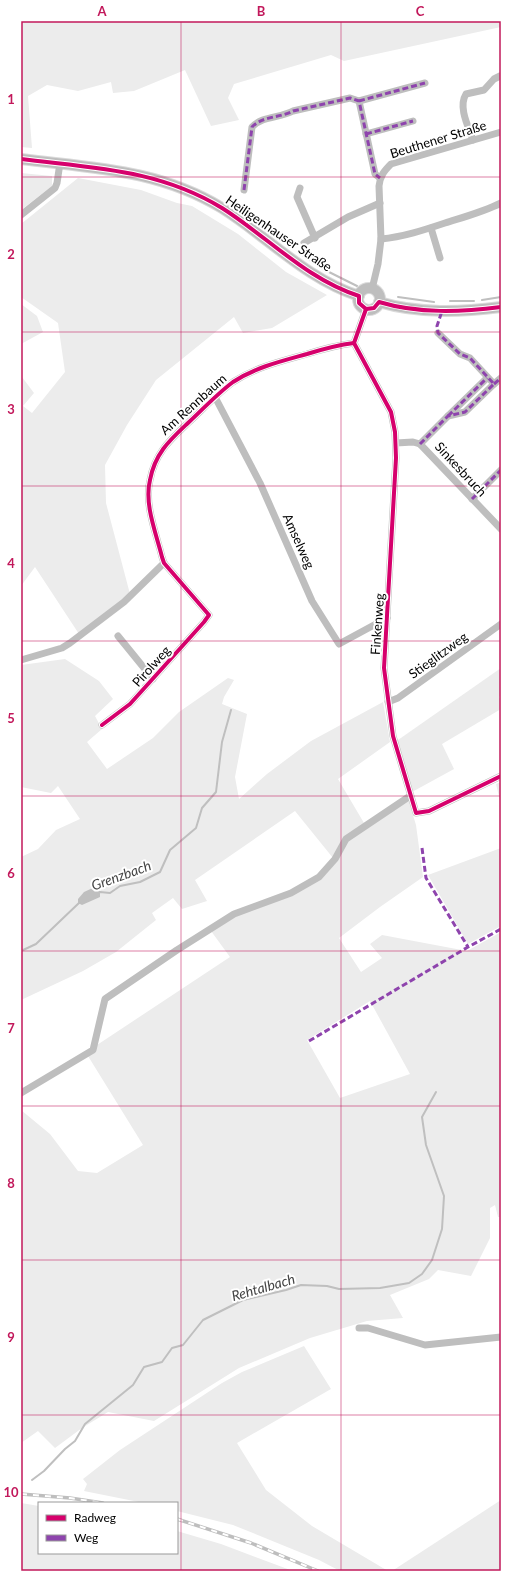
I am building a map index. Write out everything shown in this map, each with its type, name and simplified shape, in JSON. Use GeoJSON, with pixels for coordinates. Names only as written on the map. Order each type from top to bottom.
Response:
{"type":"FeatureCollection","features":[{"type":"Feature","properties":{"kind":"main road","name":"Heiligenhauser Straße"},"geometry":{"type":"LineString","coordinates":[[21,159],[128,172],[162,181],[192,193],[241,220],[303,268],[349,293],[359,296]]}},
{"type":"Feature","properties":{"kind":"main road"},"geometry":{"type":"LineString","coordinates":[[372,289],[378,294],[379,302],[374,308],[366,309],[359,303],[359,296],[364,290],[372,289]]}},
{"type":"Feature","properties":{"kind":"main road"},"geometry":{"type":"LineString","coordinates":[[379,302],[411,309],[442,311],[501,307]]}},
{"type":"Feature","properties":{"kind":"street"},"geometry":{"type":"LineString","coordinates":[[473,140],[463,109],[462,100],[466,94],[484,90],[494,79],[500,76]]}},
{"type":"Feature","properties":{"kind":"street"},"geometry":{"type":"LineString","coordinates":[[244,190],[252,127],[256,122],[337,100],[350,98],[359,101],[425,83]]}},
{"type":"Feature","properties":{"kind":"street"},"geometry":{"type":"LineString","coordinates":[[359,101],[375,174],[380,178],[381,240],[378,264],[372,289]]}},
{"type":"Feature","properties":{"kind":"street"},"geometry":{"type":"LineString","coordinates":[[366,134],[413,121]]}},
{"type":"Feature","properties":{"kind":"street","name":"Beuthener Straße"},"geometry":{"type":"LineString","coordinates":[[380,178],[391,164],[501,132]]}},
{"type":"Feature","properties":{"kind":"street"},"geometry":{"type":"LineString","coordinates":[[21,215],[55,188],[60,163]]}},
{"type":"Feature","properties":{"kind":"street"},"geometry":{"type":"LineString","coordinates":[[300,188],[297,197],[315,238]]}},
{"type":"Feature","properties":{"kind":"street"},"geometry":{"type":"LineString","coordinates":[[304,244],[348,217],[380,203]]}},
{"type":"Feature","properties":{"kind":"street"},"geometry":{"type":"LineString","coordinates":[[381,240],[431,228],[501,204]]}},
{"type":"Feature","properties":{"kind":"street"},"geometry":{"type":"LineString","coordinates":[[431,228],[440,258]]}},
{"type":"Feature","properties":{"kind":"street"},"geometry":{"type":"LineString","coordinates":[[354,343],[366,309]]}},
{"type":"Feature","properties":{"kind":"street"},"geometry":{"type":"LineString","coordinates":[[438,333],[460,354],[470,358],[494,384]]}},
{"type":"Feature","properties":{"kind":"street","name":"Am Rennbaum"},"geometry":{"type":"LineString","coordinates":[[209,614],[164,563],[149,503],[149,481],[155,461],[165,445],[233,382],[252,371],[276,362],[341,344],[354,343]]}},
{"type":"Feature","properties":{"kind":"street","name":"Finkenweg"},"geometry":{"type":"LineString","coordinates":[[354,343],[391,412],[395,432],[396,466],[384,668],[395,743],[416,814],[429,812],[501,776]]}},
{"type":"Feature","properties":{"kind":"street"},"geometry":{"type":"LineString","coordinates":[[420,444],[487,378]]}},
{"type":"Feature","properties":{"kind":"street"},"geometry":{"type":"LineString","coordinates":[[448,416],[465,412],[501,378]]}},
{"type":"Feature","properties":{"kind":"street","name":"Amselweg"},"geometry":{"type":"LineString","coordinates":[[215,398],[260,483],[312,601],[339,644],[387,618]]}},
{"type":"Feature","properties":{"kind":"street","name":"Sinkesbruch"},"geometry":{"type":"LineString","coordinates":[[396,443],[413,442],[420,444],[501,529]]}},
{"type":"Feature","properties":{"kind":"street"},"geometry":{"type":"LineString","coordinates":[[472,499],[501,470]]}},
{"type":"Feature","properties":{"kind":"street"},"geometry":{"type":"LineString","coordinates":[[21,660],[62,648],[80,636],[124,602],[164,563]]}},
{"type":"Feature","properties":{"kind":"street","name":"Pirolweg"},"geometry":{"type":"LineString","coordinates":[[102,725],[130,704],[204,622],[209,614]]}},
{"type":"Feature","properties":{"kind":"street","name":"Stieglitzweg"},"geometry":{"type":"LineString","coordinates":[[388,702],[398,698],[501,624]]}},
{"type":"Feature","properties":{"kind":"street","name":"Pirolweg"},"geometry":{"type":"LineString","coordinates":[[118,636],[153,679]]}},
{"type":"Feature","properties":{"kind":"street"},"geometry":{"type":"LineString","coordinates":[[21,1093],[93,1050],[106,999],[177,950],[234,914],[291,893],[319,877],[334,858],[346,839],[410,796]]}},
{"type":"Feature","properties":{"kind":"street"},"geometry":{"type":"LineString","coordinates":[[359,1328],[368,1328],[425,1345],[501,1337]]}},
{"type":"Feature","properties":{"kind":"shaded area"},"geometry":{"type":"Polygon","coordinates":[[[21,21],[501,21],[501,27],[344,61],[331,55],[234,84],[228,98],[239,120],[211,126],[185,70],[134,91],[113,93],[111,82],[78,91],[47,85],[28,96],[32,148],[21,147],[21,21]]]}},
{"type":"Feature","properties":{"kind":"shaded area"},"geometry":{"type":"Polygon","coordinates":[[[21,173],[52,176],[52,186],[21,210],[21,173]]]}},
{"type":"Feature","properties":{"kind":"shaded area"},"geometry":{"type":"Polygon","coordinates":[[[78,178],[141,190],[177,203],[192,206],[238,234],[286,272],[327,295],[272,328],[243,333],[234,317],[156,380],[127,425],[105,465],[106,503],[130,594],[79,634],[35,567],[21,586],[21,377],[34,393],[23,406],[32,413],[65,372],[58,323],[21,297],[21,224],[78,178]]]}},
{"type":"Feature","properties":{"kind":"shaded area"},"geometry":{"type":"Polygon","coordinates":[[[21,304],[37,316],[43,332],[21,344],[21,304]]]}},
{"type":"Feature","properties":{"kind":"shaded area"},"geometry":{"type":"Polygon","coordinates":[[[65,659],[99,681],[113,699],[95,716],[102,729],[87,742],[107,769],[153,738],[179,712],[228,678],[234,680],[224,697],[222,704],[247,714],[235,777],[239,799],[267,774],[311,741],[383,702],[390,742],[338,779],[364,823],[408,799],[416,825],[423,877],[339,938],[361,972],[382,958],[370,944],[382,935],[467,951],[501,932],[501,1217],[498,1217],[495,1205],[490,1208],[490,1238],[471,1276],[438,1270],[429,1279],[390,1295],[403,1318],[367,1321],[310,1338],[239,1368],[154,1421],[108,1412],[82,1428],[55,1448],[38,1431],[21,1443],[21,1110],[50,1134],[78,1171],[97,1173],[143,1145],[88,1056],[97,1045],[230,957],[211,931],[235,915],[321,878],[333,858],[295,811],[195,880],[207,901],[182,909],[173,898],[152,913],[156,920],[116,952],[83,971],[21,1000],[21,857],[38,849],[56,830],[80,819],[58,786],[51,793],[21,787],[21,665],[65,659]],[[370,1001],[307,1040],[340,1098],[410,1074],[370,1001]]]}},
{"type":"Feature","properties":{"kind":"shaded area"},"geometry":{"type":"Polygon","coordinates":[[[501,668],[501,695],[499,697],[501,701],[501,709],[442,744],[454,769],[412,792],[398,740],[501,668]]]}},
{"type":"Feature","properties":{"kind":"shaded area"},"geometry":{"type":"Polygon","coordinates":[[[501,782],[501,805],[496,784],[501,782]]]}},
{"type":"Feature","properties":{"kind":"shaded area"},"geometry":{"type":"Polygon","coordinates":[[[501,848],[501,926],[468,944],[428,875],[501,848]]]}},
{"type":"Feature","properties":{"kind":"shaded area"},"geometry":{"type":"Polygon","coordinates":[[[97,886],[100,892],[100,897],[82,905],[78,903],[78,899],[84,892],[97,886]]]}},
{"type":"Feature","properties":{"kind":"shaded area"},"geometry":{"type":"Polygon","coordinates":[[[304,1346],[331,1389],[237,1443],[266,1490],[312,1526],[388,1571],[340,1571],[319,1560],[233,1525],[178,1511],[178,1502],[139,1502],[84,1491],[87,1484],[83,1479],[120,1450],[222,1383],[242,1372],[304,1346]]]}},
{"type":"Feature","properties":{"kind":"shaded area"},"geometry":{"type":"Polygon","coordinates":[[[501,1500],[501,1571],[392,1571],[501,1500]]]}},
{"type":"Feature","properties":{"kind":"shaded area"},"geometry":{"type":"Polygon","coordinates":[[[21,1503],[38,1506],[38,1554],[178,1554],[178,1531],[221,1544],[293,1571],[21,1571],[21,1503]]]}},
{"type":"Feature","properties":{"kind":"waterway"},"geometry":{"type":"LineString","coordinates":[[298,252],[323,269],[357,286]]}},
{"type":"Feature","properties":{"kind":"waterway"},"geometry":{"type":"LineString","coordinates":[[398,297],[434,302]]}},
{"type":"Feature","properties":{"kind":"waterway"},"geometry":{"type":"LineString","coordinates":[[482,300],[501,297]]}},
{"type":"Feature","properties":{"kind":"waterway"},"geometry":{"type":"LineString","coordinates":[[450,301],[474,301]]}},
{"type":"Feature","properties":{"kind":"waterway","name":"Grenzbach"},"geometry":{"type":"LineString","coordinates":[[98,893],[110,893],[120,886],[140,882],[160,872],[170,850],[196,828],[202,808],[216,792],[222,742],[231,710]]}},
{"type":"Feature","properties":{"kind":"waterway","name":"Grenzbach"},"geometry":{"type":"LineString","coordinates":[[21,951],[36,944],[80,902]]}},
{"type":"Feature","properties":{"kind":"waterway","name":"Rehtalbach"},"geometry":{"type":"LineString","coordinates":[[32,1480],[44,1471],[65,1449],[75,1441],[85,1424],[133,1385],[144,1367],[162,1362],[172,1348],[183,1345],[203,1320],[243,1300],[301,1285],[327,1286],[339,1289],[380,1288],[409,1283],[422,1274],[432,1260],[442,1229],[444,1196],[426,1145],[422,1117],[436,1092]]}},
{"type":"Feature","properties":{"kind":"railway"},"geometry":{"type":"LineString","coordinates":[[21,1494],[96,1502]]}},
{"type":"Feature","properties":{"kind":"railway"},"geometry":{"type":"LineString","coordinates":[[178,1519],[251,1543],[318,1571]]}},
{"type":"Feature","properties":{"kind":"marked path"},"geometry":{"type":"LineString","coordinates":[[359,101],[425,83]]}},
{"type":"Feature","properties":{"kind":"marked path"},"geometry":{"type":"LineString","coordinates":[[244,190],[252,127],[256,123],[293,111],[350,98],[359,101],[375,174],[380,178]]}},
{"type":"Feature","properties":{"kind":"marked path"},"geometry":{"type":"LineString","coordinates":[[366,134],[413,121]]}},
{"type":"Feature","properties":{"kind":"marked path"},"geometry":{"type":"LineString","coordinates":[[420,444],[448,416],[465,412],[494,384],[470,358],[460,354],[438,333],[437,326],[442,311]]}},
{"type":"Feature","properties":{"kind":"marked path"},"geometry":{"type":"LineString","coordinates":[[448,416],[487,378]]}},
{"type":"Feature","properties":{"kind":"marked path"},"geometry":{"type":"LineString","coordinates":[[494,384],[501,378]]}},
{"type":"Feature","properties":{"kind":"marked path"},"geometry":{"type":"LineString","coordinates":[[472,499],[501,470]]}},
{"type":"Feature","properties":{"kind":"marked path"},"geometry":{"type":"LineString","coordinates":[[422,848],[426,878],[468,947]]}},
{"type":"Feature","properties":{"kind":"marked path"},"geometry":{"type":"LineString","coordinates":[[309,1041],[501,929]]}},
{"type":"Feature","properties":{"kind":"cycle path"},"geometry":{"type":"LineString","coordinates":[[21,159],[124,172],[174,185],[198,195],[239,219],[304,268],[340,289],[359,296],[359,303],[366,309],[374,308],[379,302],[409,309],[440,311],[501,307]]}},
{"type":"Feature","properties":{"kind":"cycle path"},"geometry":{"type":"LineString","coordinates":[[366,309],[354,343],[391,412],[395,432],[396,458],[384,668],[393,736],[416,813],[429,811],[501,776]]}},
{"type":"Feature","properties":{"kind":"cycle path"},"geometry":{"type":"LineString","coordinates":[[102,725],[130,704],[209,615],[164,563],[162,557],[148,499],[152,470],[159,455],[175,435],[233,382],[260,368],[330,347],[354,343]]}}]}
